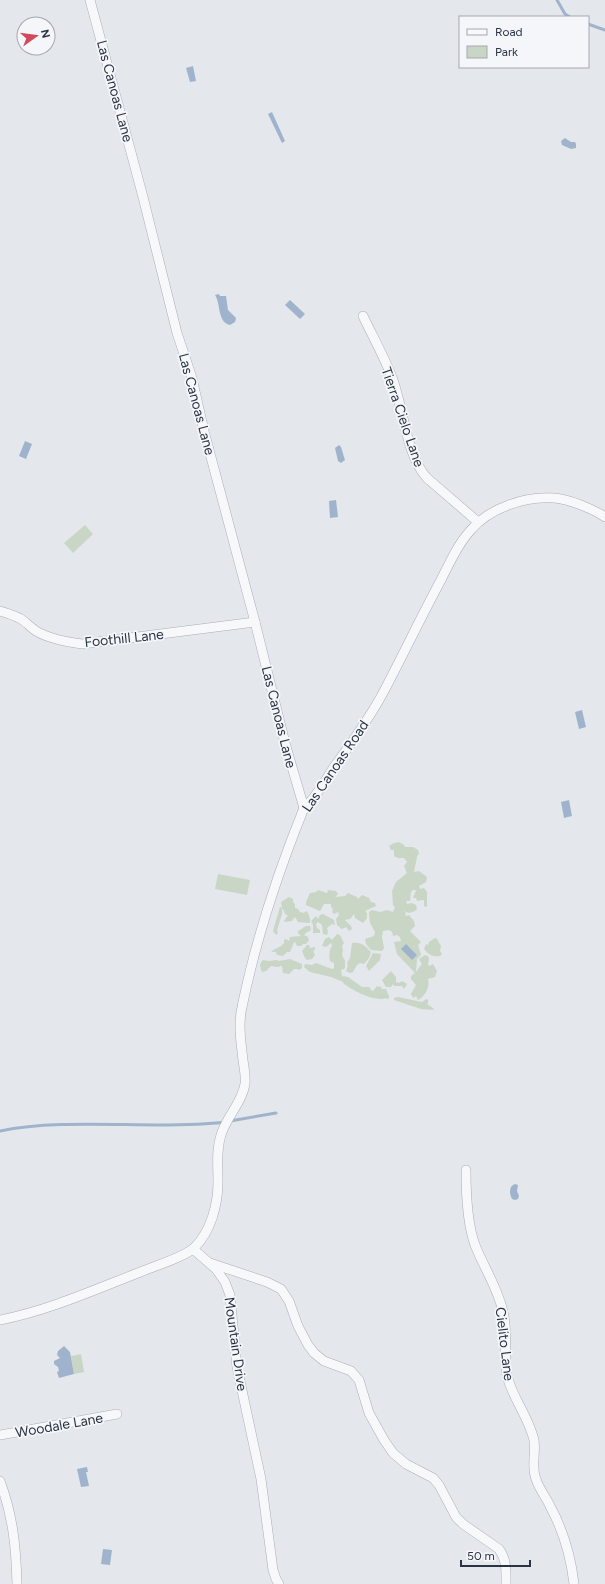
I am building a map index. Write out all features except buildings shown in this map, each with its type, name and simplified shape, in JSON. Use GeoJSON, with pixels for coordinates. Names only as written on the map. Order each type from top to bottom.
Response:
{"type":"FeatureCollection","features":[{"type":"Feature","properties":{"kind":"street","name":"Las Canoas Lane"},"geometry":{"type":"LineString","coordinates":[[90,0],[143,197],[177,334],[192,378],[204,432],[255,622],[285,743],[304,808]]}},
{"type":"Feature","properties":{"kind":"street","name":"Tierra Cielo Lane"},"geometry":{"type":"LineString","coordinates":[[363,316],[392,379],[412,452],[418,466],[427,478],[478,522]]}},
{"type":"Feature","properties":{"kind":"street","name":"Las Canoas Road"},"geometry":{"type":"LineString","coordinates":[[193,1249],[204,1234],[213,1214],[217,1197],[217,1157],[221,1134],[244,1090],[245,1082],[240,1025],[241,1009],[251,967],[286,852],[304,808],[310,803],[360,732],[384,692],[418,622],[460,544],[469,531],[478,522],[490,513],[505,506],[543,498],[566,500],[605,517]]}},
{"type":"Feature","properties":{"kind":"street","name":"Foothill Lane"},"geometry":{"type":"LineString","coordinates":[[0,611],[13,615],[44,635],[72,643],[82,644],[255,622]]}},
{"type":"Feature","properties":{"kind":"street","name":"Cielito Lane"},"geometry":{"type":"LineString","coordinates":[[466,1170],[466,1187],[471,1230],[475,1245],[494,1285],[504,1313],[506,1327],[505,1362],[507,1377],[512,1392],[532,1435],[534,1443],[535,1477],[559,1524],[565,1542],[574,1584]]}},
{"type":"Feature","properties":{"kind":"street","name":"Mountain Drive"},"geometry":{"type":"LineString","coordinates":[[193,1249],[210,1263],[223,1279],[230,1295],[237,1367],[261,1480],[273,1570],[279,1584]]}},
{"type":"Feature","properties":{"kind":"street"},"geometry":{"type":"LineString","coordinates":[[0,1320],[27,1314],[72,1299],[167,1262],[193,1249]]}},
{"type":"Feature","properties":{"kind":"street"},"geometry":{"type":"LineString","coordinates":[[210,1263],[267,1282],[281,1289],[289,1301],[298,1326],[314,1354],[324,1361],[346,1369],[356,1375],[359,1380],[369,1413],[393,1453],[406,1464],[433,1478],[439,1485],[456,1517],[463,1524],[499,1549],[504,1558],[506,1584]]}},
{"type":"Feature","properties":{"kind":"street","name":"Woodale Lane"},"geometry":{"type":"LineString","coordinates":[[0,1435],[117,1414]]}},
{"type":"Feature","properties":{"kind":"street"},"geometry":{"type":"LineString","coordinates":[[0,1480],[12,1524],[15,1545],[17,1584]]}},
{"type":"Feature","properties":{"kind":"green space"},"geometry":{"type":"Polygon","coordinates":[[[85,525],[93,534],[73,553],[64,543],[85,525]]]}},
{"type":"Feature","properties":{"kind":"green space"},"geometry":{"type":"Polygon","coordinates":[[[399,842],[405,847],[413,847],[418,850],[419,853],[414,872],[419,871],[427,877],[426,882],[419,886],[420,889],[424,888],[427,892],[427,906],[424,906],[424,900],[417,901],[416,898],[413,898],[416,890],[413,890],[411,892],[410,901],[406,901],[407,904],[412,903],[416,905],[417,909],[409,913],[404,911],[406,913],[405,916],[409,915],[414,921],[415,926],[410,931],[421,942],[418,945],[421,955],[417,959],[416,972],[422,964],[419,959],[425,955],[428,956],[429,966],[433,964],[437,971],[435,977],[428,979],[427,991],[418,1000],[416,996],[413,998],[411,994],[416,985],[411,979],[411,976],[415,973],[397,954],[394,942],[401,941],[400,937],[397,935],[393,936],[392,932],[389,930],[383,931],[382,937],[384,948],[382,951],[371,950],[366,944],[365,939],[374,936],[375,932],[370,923],[369,912],[372,910],[380,912],[387,910],[393,912],[395,907],[393,905],[392,891],[396,882],[407,873],[404,866],[407,862],[404,858],[394,856],[394,850],[391,850],[389,846],[399,842]]]}},
{"type":"Feature","properties":{"kind":"green space"},"geometry":{"type":"Polygon","coordinates":[[[218,874],[250,880],[247,895],[215,889],[218,874]]]}},
{"type":"Feature","properties":{"kind":"green space"},"geometry":{"type":"Polygon","coordinates":[[[318,890],[327,893],[328,890],[336,891],[338,894],[335,897],[345,896],[348,893],[357,897],[358,899],[362,895],[369,898],[371,902],[375,903],[376,906],[365,911],[367,913],[367,918],[363,923],[355,918],[354,914],[350,919],[345,920],[351,926],[352,929],[349,931],[346,927],[342,929],[337,925],[336,919],[339,915],[338,912],[334,914],[332,912],[333,909],[331,904],[324,904],[320,911],[306,905],[310,893],[318,890]]]}},
{"type":"Feature","properties":{"kind":"green space"},"geometry":{"type":"Polygon","coordinates":[[[289,897],[293,899],[295,908],[300,912],[304,913],[306,911],[310,918],[310,923],[298,922],[295,917],[292,921],[285,922],[284,921],[288,915],[286,915],[282,908],[281,902],[289,897]]]}},
{"type":"Feature","properties":{"kind":"green space"},"geometry":{"type":"Polygon","coordinates":[[[280,907],[282,908],[282,914],[277,930],[278,933],[276,935],[273,931],[280,907]]]}},
{"type":"Feature","properties":{"kind":"green space"},"geometry":{"type":"Polygon","coordinates":[[[323,914],[334,920],[335,925],[332,924],[327,928],[327,935],[323,934],[322,925],[318,922],[316,924],[317,928],[320,930],[320,933],[313,933],[313,925],[311,921],[316,916],[318,919],[320,915],[323,914]]]}},
{"type":"Feature","properties":{"kind":"green space"},"geometry":{"type":"Polygon","coordinates":[[[306,926],[310,926],[311,928],[310,931],[304,935],[308,937],[309,940],[306,944],[297,946],[294,942],[290,952],[287,952],[283,956],[277,955],[276,952],[271,952],[282,945],[284,940],[286,939],[289,941],[290,937],[301,936],[298,931],[306,926]]]}},
{"type":"Feature","properties":{"kind":"green space"},"geometry":{"type":"Polygon","coordinates":[[[337,934],[340,935],[344,943],[342,946],[342,955],[345,961],[345,968],[343,970],[341,969],[342,976],[348,977],[362,987],[369,987],[373,991],[377,986],[380,986],[382,989],[386,989],[389,999],[376,999],[366,996],[352,989],[343,982],[331,977],[310,972],[304,967],[305,964],[312,965],[316,963],[332,969],[334,968],[334,963],[330,961],[329,955],[332,946],[331,943],[326,947],[322,946],[325,939],[329,937],[332,940],[337,934]]]}},
{"type":"Feature","properties":{"kind":"green space"},"geometry":{"type":"Polygon","coordinates":[[[435,938],[441,946],[440,951],[442,954],[440,956],[431,955],[424,949],[426,944],[428,945],[429,942],[435,938]]]}},
{"type":"Feature","properties":{"kind":"green space"},"geometry":{"type":"Polygon","coordinates":[[[352,943],[361,944],[371,952],[369,958],[364,964],[360,963],[353,972],[350,973],[346,971],[352,943]]]}},
{"type":"Feature","properties":{"kind":"green space"},"geometry":{"type":"Polygon","coordinates":[[[307,945],[309,945],[310,948],[315,947],[315,950],[313,951],[315,955],[312,959],[307,960],[302,951],[307,945]]]}},
{"type":"Feature","properties":{"kind":"green space"},"geometry":{"type":"Polygon","coordinates":[[[373,953],[381,954],[380,960],[369,971],[366,966],[373,953]]]}},
{"type":"Feature","properties":{"kind":"green space"},"geometry":{"type":"Polygon","coordinates":[[[290,959],[302,964],[302,968],[299,970],[294,969],[289,974],[283,973],[282,966],[271,966],[266,971],[262,972],[260,966],[263,960],[279,961],[290,959]]]}},
{"type":"Feature","properties":{"kind":"green space"},"geometry":{"type":"Polygon","coordinates":[[[391,971],[396,977],[396,982],[399,983],[402,981],[407,984],[404,989],[402,986],[394,986],[393,984],[391,987],[386,987],[382,980],[391,971]]]}},
{"type":"Feature","properties":{"kind":"green space"},"geometry":{"type":"Polygon","coordinates":[[[398,997],[422,1002],[426,999],[428,1000],[427,1004],[434,1010],[421,1009],[394,1000],[394,998],[398,997]]]}},
{"type":"Feature","properties":{"kind":"green space"},"geometry":{"type":"Polygon","coordinates":[[[81,1354],[84,1372],[74,1374],[71,1356],[81,1354]]]}},
{"type":"Feature","properties":{"kind":"water"},"geometry":{"type":"Polygon","coordinates":[[[193,66],[196,81],[190,82],[186,68],[193,66]]]}},
{"type":"Feature","properties":{"kind":"water"},"geometry":{"type":"Polygon","coordinates":[[[272,112],[285,141],[282,143],[268,114],[272,112]]]}},
{"type":"Feature","properties":{"kind":"water"},"geometry":{"type":"Polygon","coordinates":[[[565,138],[571,142],[575,142],[576,148],[571,149],[562,145],[561,141],[565,138]]]}},
{"type":"Feature","properties":{"kind":"water"},"geometry":{"type":"Polygon","coordinates":[[[219,294],[220,296],[226,296],[228,310],[236,318],[235,322],[230,325],[221,317],[215,295],[219,294]]]}},
{"type":"Feature","properties":{"kind":"water"},"geometry":{"type":"Polygon","coordinates":[[[290,300],[305,314],[300,319],[285,305],[290,300]]]}},
{"type":"Feature","properties":{"kind":"water"},"geometry":{"type":"Polygon","coordinates":[[[25,441],[32,444],[26,459],[19,456],[25,441]]]}},
{"type":"Feature","properties":{"kind":"water"},"geometry":{"type":"Polygon","coordinates":[[[339,445],[345,460],[341,463],[338,461],[335,448],[339,445]]]}},
{"type":"Feature","properties":{"kind":"water"},"geometry":{"type":"Polygon","coordinates":[[[336,500],[338,517],[330,518],[329,501],[336,500]]]}},
{"type":"Feature","properties":{"kind":"water"},"geometry":{"type":"Polygon","coordinates":[[[582,710],[586,727],[579,729],[575,712],[582,710]]]}},
{"type":"Feature","properties":{"kind":"water"},"geometry":{"type":"Polygon","coordinates":[[[569,800],[572,816],[564,818],[561,802],[569,800]]]}},
{"type":"Feature","properties":{"kind":"water"},"geometry":{"type":"Polygon","coordinates":[[[406,944],[417,955],[412,960],[401,949],[406,944]]]}},
{"type":"Feature","properties":{"kind":"water"},"geometry":{"type":"Polygon","coordinates":[[[515,1184],[518,1185],[517,1191],[519,1196],[518,1199],[515,1200],[512,1199],[510,1192],[512,1186],[515,1184]]]}},
{"type":"Feature","properties":{"kind":"water"},"geometry":{"type":"Polygon","coordinates":[[[64,1346],[70,1352],[74,1374],[59,1378],[57,1372],[59,1371],[58,1367],[54,1364],[54,1361],[60,1358],[57,1355],[58,1351],[64,1346]]]}},
{"type":"Feature","properties":{"kind":"water"},"geometry":{"type":"Polygon","coordinates":[[[87,1467],[88,1472],[86,1472],[89,1486],[81,1487],[77,1469],[87,1467]]]}},
{"type":"Feature","properties":{"kind":"water"},"geometry":{"type":"Polygon","coordinates":[[[103,1549],[112,1550],[110,1565],[101,1564],[103,1549]]]}},
{"type":"Feature","properties":{"kind":"waterway"},"geometry":{"type":"LineString","coordinates":[[557,0],[565,14],[568,16]]}},
{"type":"Feature","properties":{"kind":"waterway"},"geometry":{"type":"LineString","coordinates":[[589,24],[605,30]]}},
{"type":"Feature","properties":{"kind":"waterway"},"geometry":{"type":"LineString","coordinates":[[230,1121],[276,1113]]}},
{"type":"Feature","properties":{"kind":"waterway"},"geometry":{"type":"LineString","coordinates":[[0,1131],[58,1125],[183,1125],[225,1122]]}}]}
